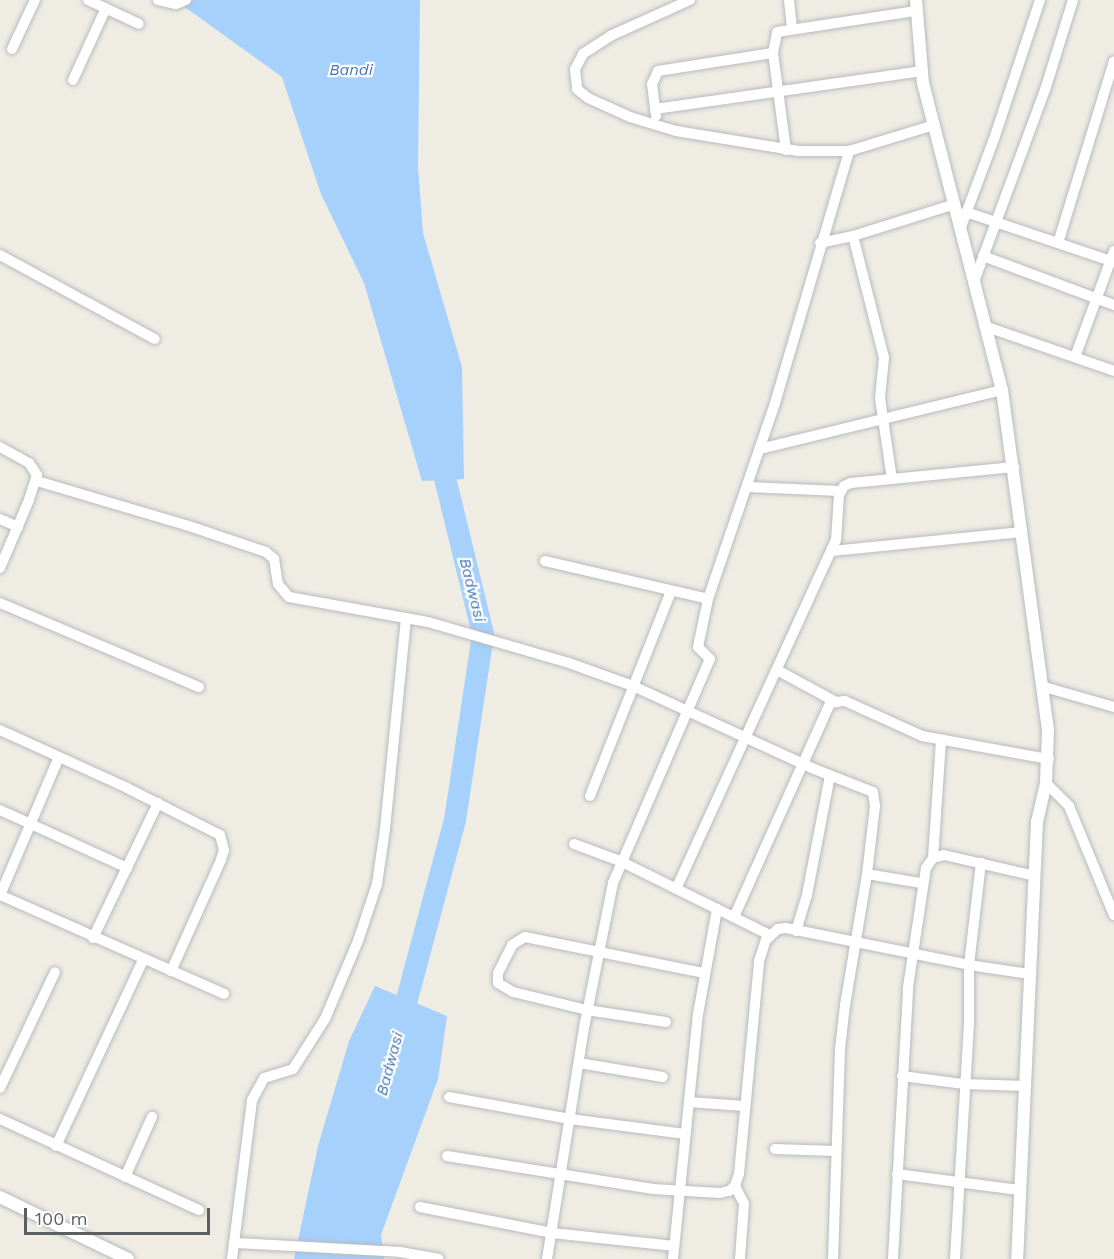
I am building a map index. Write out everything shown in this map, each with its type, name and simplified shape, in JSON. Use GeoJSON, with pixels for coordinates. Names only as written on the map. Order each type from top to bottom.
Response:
{"type":"FeatureCollection","features":[{"type":"Feature","properties":{"kind":"street"},"geometry":{"type":"LineString","coordinates":[[12,49],[35,0]]}},
{"type":"Feature","properties":{"kind":"street"},"geometry":{"type":"LineString","coordinates":[[88,0],[139,24]]}},
{"type":"Feature","properties":{"kind":"street"},"geometry":{"type":"LineString","coordinates":[[158,0],[176,4],[186,0]]}},
{"type":"Feature","properties":{"kind":"street"},"geometry":{"type":"LineString","coordinates":[[690,0],[612,35],[583,54],[576,64],[575,82],[583,95],[630,117],[657,125],[786,150],[849,152],[934,124]]}},
{"type":"Feature","properties":{"kind":"street"},"geometry":{"type":"LineString","coordinates":[[789,0],[792,29]]}},
{"type":"Feature","properties":{"kind":"street"},"geometry":{"type":"LineString","coordinates":[[961,227],[1040,0]]}},
{"type":"Feature","properties":{"kind":"street"},"geometry":{"type":"LineString","coordinates":[[975,279],[1045,90],[1073,0]]}},
{"type":"Feature","properties":{"kind":"street"},"geometry":{"type":"LineString","coordinates":[[786,150],[773,53],[773,39],[777,32],[916,5],[922,71],[1002,390],[1048,730],[1049,759],[1037,822],[1017,1259]]}},
{"type":"Feature","properties":{"kind":"street"},"geometry":{"type":"LineString","coordinates":[[73,80],[105,8]]}},
{"type":"Feature","properties":{"kind":"street"},"geometry":{"type":"LineString","coordinates":[[657,125],[652,79],[658,71],[773,53]]}},
{"type":"Feature","properties":{"kind":"street"},"geometry":{"type":"LineString","coordinates":[[1058,243],[1114,62]]}},
{"type":"Feature","properties":{"kind":"street"},"geometry":{"type":"LineString","coordinates":[[655,109],[922,71]]}},
{"type":"Feature","properties":{"kind":"street"},"geometry":{"type":"LineString","coordinates":[[547,1259],[587,1010],[608,900],[620,861],[710,659],[698,647],[708,599],[760,449],[849,152]]}},
{"type":"Feature","properties":{"kind":"street"},"geometry":{"type":"LineString","coordinates":[[820,243],[853,236],[955,204]]}},
{"type":"Feature","properties":{"kind":"street"},"geometry":{"type":"LineString","coordinates":[[966,212],[1058,243],[1113,258],[1075,357]]}},
{"type":"Feature","properties":{"kind":"street"},"geometry":{"type":"LineString","coordinates":[[853,236],[884,358],[880,393],[892,479]]}},
{"type":"Feature","properties":{"kind":"street"},"geometry":{"type":"LineString","coordinates":[[0,255],[155,339]]}},
{"type":"Feature","properties":{"kind":"street"},"geometry":{"type":"LineString","coordinates":[[983,256],[1114,305]]}},
{"type":"Feature","properties":{"kind":"street"},"geometry":{"type":"LineString","coordinates":[[987,327],[1114,371]]}},
{"type":"Feature","properties":{"kind":"street"},"geometry":{"type":"LineString","coordinates":[[760,449],[1002,390]]}},
{"type":"Feature","properties":{"kind":"street"},"geometry":{"type":"LineString","coordinates":[[0,447],[33,466],[37,482],[0,568]]}},
{"type":"Feature","properties":{"kind":"street"},"geometry":{"type":"LineString","coordinates":[[676,889],[832,551],[838,531],[840,490],[847,483],[1014,467]]}},
{"type":"Feature","properties":{"kind":"street"},"geometry":{"type":"LineString","coordinates":[[37,482],[172,521],[266,552],[274,559],[278,584],[289,597],[428,622],[542,655],[633,686],[803,764],[870,789],[875,796],[867,874],[840,1049],[833,1259]]}},
{"type":"Feature","properties":{"kind":"street"},"geometry":{"type":"LineString","coordinates":[[747,487],[840,490]]}},
{"type":"Feature","properties":{"kind":"street"},"geometry":{"type":"LineString","coordinates":[[0,519],[18,527]]}},
{"type":"Feature","properties":{"kind":"street"},"geometry":{"type":"LineString","coordinates":[[832,551],[1022,532]]}},
{"type":"Feature","properties":{"kind":"street"},"geometry":{"type":"LineString","coordinates":[[545,561],[708,599]]}},
{"type":"Feature","properties":{"kind":"street"},"geometry":{"type":"LineString","coordinates":[[590,796],[671,591]]}},
{"type":"Feature","properties":{"kind":"street"},"geometry":{"type":"LineString","coordinates":[[0,603],[199,687]]}},
{"type":"Feature","properties":{"kind":"street"},"geometry":{"type":"LineString","coordinates":[[232,1259],[236,1243],[252,1100],[264,1078],[293,1069],[325,1019],[358,941],[376,884],[385,829],[406,618]]}},
{"type":"Feature","properties":{"kind":"street"},"geometry":{"type":"LineString","coordinates":[[777,670],[834,701],[845,701],[911,733],[1049,759]]}},
{"type":"Feature","properties":{"kind":"street"},"geometry":{"type":"LineString","coordinates":[[1041,686],[1114,706]]}},
{"type":"Feature","properties":{"kind":"street"},"geometry":{"type":"LineString","coordinates":[[734,917],[828,706],[834,701]]}},
{"type":"Feature","properties":{"kind":"street"},"geometry":{"type":"LineString","coordinates":[[0,730],[213,830],[223,841],[221,860],[171,971]]}},
{"type":"Feature","properties":{"kind":"street"},"geometry":{"type":"LineString","coordinates":[[893,1259],[902,1076],[912,954],[918,926],[921,883],[926,868],[933,858],[941,740]]}},
{"type":"Feature","properties":{"kind":"street"},"geometry":{"type":"LineString","coordinates":[[59,757],[0,895],[224,994]]}},
{"type":"Feature","properties":{"kind":"street"},"geometry":{"type":"LineString","coordinates":[[796,931],[807,895],[830,775]]}},
{"type":"Feature","properties":{"kind":"street"},"geometry":{"type":"LineString","coordinates":[[1046,783],[1069,806],[1114,915]]}},
{"type":"Feature","properties":{"kind":"street"},"geometry":{"type":"LineString","coordinates":[[93,938],[158,803]]}},
{"type":"Feature","properties":{"kind":"street"},"geometry":{"type":"LineString","coordinates":[[0,810],[127,868]]}},
{"type":"Feature","properties":{"kind":"street"},"geometry":{"type":"LineString","coordinates":[[574,844],[620,861],[770,935]]}},
{"type":"Feature","properties":{"kind":"street"},"geometry":{"type":"LineString","coordinates":[[933,858],[949,855],[1035,876]]}},
{"type":"Feature","properties":{"kind":"street"},"geometry":{"type":"LineString","coordinates":[[955,1259],[969,965],[981,863]]}},
{"type":"Feature","properties":{"kind":"street"},"geometry":{"type":"LineString","coordinates":[[867,874],[921,883]]}},
{"type":"Feature","properties":{"kind":"street"},"geometry":{"type":"LineString","coordinates":[[673,1259],[704,973],[717,909]]}},
{"type":"Feature","properties":{"kind":"street"},"geometry":{"type":"LineString","coordinates":[[447,1156],[680,1192],[720,1193],[729,1191],[735,1186],[739,1174],[757,970],[761,952],[770,935],[782,928],[969,965],[1029,974]]}},
{"type":"Feature","properties":{"kind":"street"},"geometry":{"type":"LineString","coordinates":[[666,1022],[587,1010],[506,990],[498,983],[498,973],[512,945],[522,938],[537,938],[704,973]]}},
{"type":"Feature","properties":{"kind":"street"},"geometry":{"type":"LineString","coordinates":[[56,1146],[143,960]]}},
{"type":"Feature","properties":{"kind":"street"},"geometry":{"type":"LineString","coordinates":[[0,1088],[55,972]]}},
{"type":"Feature","properties":{"kind":"street"},"geometry":{"type":"LineString","coordinates":[[579,1063],[663,1077]]}},
{"type":"Feature","properties":{"kind":"street"},"geometry":{"type":"LineString","coordinates":[[902,1076],[964,1084],[1025,1086]]}},
{"type":"Feature","properties":{"kind":"street"},"geometry":{"type":"LineString","coordinates":[[449,1096],[570,1119],[686,1134]]}},
{"type":"Feature","properties":{"kind":"street"},"geometry":{"type":"LineString","coordinates":[[689,1102],[744,1106]]}},
{"type":"Feature","properties":{"kind":"street"},"geometry":{"type":"LineString","coordinates":[[125,1177],[152,1117]]}},
{"type":"Feature","properties":{"kind":"street"},"geometry":{"type":"LineString","coordinates":[[0,1119],[199,1210]]}},
{"type":"Feature","properties":{"kind":"street"},"geometry":{"type":"LineString","coordinates":[[775,1149],[835,1151]]}},
{"type":"Feature","properties":{"kind":"street"},"geometry":{"type":"LineString","coordinates":[[897,1174],[1019,1190]]}},
{"type":"Feature","properties":{"kind":"street"},"geometry":{"type":"LineString","coordinates":[[735,1186],[744,1204],[740,1259]]}},
{"type":"Feature","properties":{"kind":"street"},"geometry":{"type":"LineString","coordinates":[[0,1197],[128,1259]]}},
{"type":"Feature","properties":{"kind":"street"},"geometry":{"type":"LineString","coordinates":[[420,1207],[552,1233],[674,1246]]}},
{"type":"Feature","properties":{"kind":"street"},"geometry":{"type":"LineString","coordinates":[[236,1243],[340,1251],[400,1252],[438,1259]]}},
{"type":"Feature","properties":{"kind":"water","name":"Bandi"},"geometry":{"type":"Polygon","coordinates":[[[175,0],[420,0],[418,167],[423,233],[462,367],[464,479],[422,481],[364,283],[321,194],[282,77],[175,0]]]}},
{"type":"Feature","properties":{"kind":"water"},"geometry":{"type":"Polygon","coordinates":[[[375,986],[447,1016],[438,1079],[381,1235],[384,1259],[294,1259],[318,1146],[349,1041],[375,986]]]}},
{"type":"Feature","properties":{"kind":"waterway","name":"Badwasi"},"geometry":{"type":"LineString","coordinates":[[399,1029],[455,820],[483,634],[438,449]]}}]}
